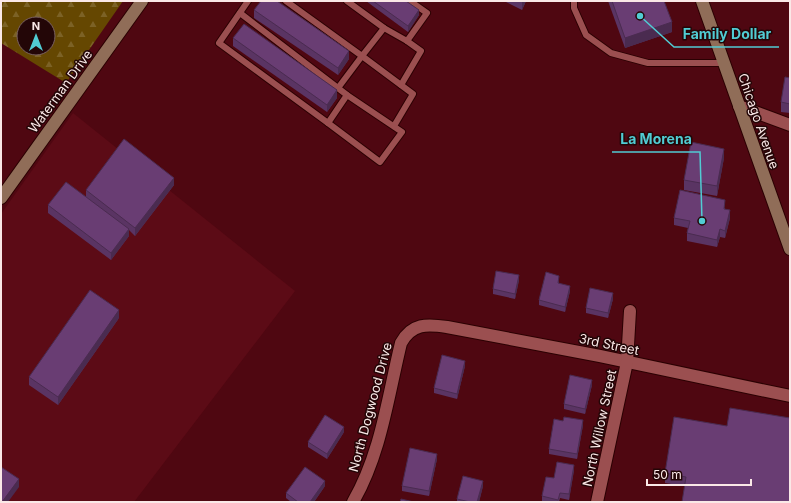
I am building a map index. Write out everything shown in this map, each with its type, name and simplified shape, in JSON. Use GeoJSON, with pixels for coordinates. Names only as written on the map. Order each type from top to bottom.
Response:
{"type":"FeatureCollection","features":[{"type":"Feature","properties":{"kind":"street","name":"Waterman Drive"},"geometry":{"type":"LineString","coordinates":[[1,198],[142,1]]}},
{"type":"Feature","properties":{"kind":"street","name":"Chicago Avenue"},"geometry":{"type":"LineString","coordinates":[[702,1],[790,249]]}},
{"type":"Feature","properties":{"kind":"street"},"geometry":{"type":"LineString","coordinates":[[739,106],[790,125]]}},
{"type":"Feature","properties":{"kind":"street","name":"North Willow Street"},"geometry":{"type":"LineString","coordinates":[[597,502],[627,362],[630,311]]}},
{"type":"Feature","properties":{"kind":"street","name":"3rd Street"},"geometry":{"type":"LineString","coordinates":[[421,326],[447,327],[790,396]]}},
{"type":"Feature","properties":{"kind":"street","name":"North Dogwood Drive"},"geometry":{"type":"LineString","coordinates":[[353,502],[364,482],[374,454],[401,343],[411,330],[421,326]]}},
{"type":"Feature","properties":{"kind":"lane"},"geometry":{"type":"LineString","coordinates":[[240,13],[347,95],[402,132],[380,162],[219,43],[248,1]]}},
{"type":"Feature","properties":{"kind":"lane"},"geometry":{"type":"LineString","coordinates":[[286,1],[412,94],[394,126]]}},
{"type":"Feature","properties":{"kind":"lane"},"geometry":{"type":"LineString","coordinates":[[347,1],[384,28],[421,51],[401,85]]}},
{"type":"Feature","properties":{"kind":"lane"},"geometry":{"type":"LineString","coordinates":[[407,41],[427,13],[410,1]]}},
{"type":"Feature","properties":{"kind":"lane"},"geometry":{"type":"LineString","coordinates":[[574,1],[574,8],[586,35],[611,53],[648,63],[724,63]]}},
{"type":"Feature","properties":{"kind":"lane"},"geometry":{"type":"LineString","coordinates":[[338,88],[384,28]]}},
{"type":"Feature","properties":{"kind":"lane"},"geometry":{"type":"LineString","coordinates":[[328,123],[347,95]]}},
{"type":"Feature","properties":{"kind":"shaded area"},"geometry":{"type":"Polygon","coordinates":[[[73,113],[295,291],[134,502],[1,502],[1,214],[73,113]]]}},
{"type":"Feature","properties":{"kind":"green space"},"geometry":{"type":"Polygon","coordinates":[[[1,1],[123,1],[66,83],[22,56],[56,56],[56,16],[16,16],[16,52],[1,43],[1,1]]]}},
{"type":"Feature","properties":{"kind":"building"},"geometry":{"type":"Polygon","coordinates":[[[261,1],[277,1],[349,51],[338,68],[254,10],[261,1]]]}},
{"type":"Feature","properties":{"kind":"building"},"geometry":{"type":"Polygon","coordinates":[[[373,1],[406,1],[419,10],[408,26],[373,1]]]}},
{"type":"Feature","properties":{"kind":"building"},"geometry":{"type":"Polygon","coordinates":[[[612,1],[664,1],[672,22],[625,38],[612,1]]]}},
{"type":"Feature","properties":{"kind":"building"},"geometry":{"type":"Polygon","coordinates":[[[244,24],[337,90],[327,105],[233,38],[244,24]]]}},
{"type":"Feature","properties":{"kind":"building"},"geometry":{"type":"Polygon","coordinates":[[[785,77],[790,78],[790,104],[781,102],[785,77]]]}},
{"type":"Feature","properties":{"kind":"building"},"geometry":{"type":"Polygon","coordinates":[[[124,139],[174,178],[135,228],[86,190],[124,139]]]}},
{"type":"Feature","properties":{"kind":"building"},"geometry":{"type":"Polygon","coordinates":[[[691,142],[724,149],[717,186],[684,180],[691,142]]]}},
{"type":"Feature","properties":{"kind":"building"},"geometry":{"type":"Polygon","coordinates":[[[66,182],[129,229],[111,253],[48,205],[66,182]]]}},
{"type":"Feature","properties":{"kind":"building"},"geometry":{"type":"Polygon","coordinates":[[[680,190],[725,200],[724,209],[730,210],[725,231],[720,229],[717,240],[687,233],[690,221],[674,218],[680,190]]]}},
{"type":"Feature","properties":{"kind":"building"},"geometry":{"type":"Polygon","coordinates":[[[496,271],[519,275],[515,294],[493,289],[496,271]]]}},
{"type":"Feature","properties":{"kind":"building"},"geometry":{"type":"Polygon","coordinates":[[[546,272],[559,276],[558,283],[570,286],[565,307],[539,300],[546,272]]]}},
{"type":"Feature","properties":{"kind":"building"},"geometry":{"type":"Polygon","coordinates":[[[590,288],[613,293],[608,313],[586,308],[590,288]]]}},
{"type":"Feature","properties":{"kind":"building"},"geometry":{"type":"Polygon","coordinates":[[[90,290],[119,310],[58,397],[29,377],[90,290]]]}},
{"type":"Feature","properties":{"kind":"building"},"geometry":{"type":"Polygon","coordinates":[[[442,355],[465,361],[457,394],[434,388],[442,355]]]}},
{"type":"Feature","properties":{"kind":"building"},"geometry":{"type":"Polygon","coordinates":[[[570,375],[592,380],[585,409],[564,404],[570,375]]]}},
{"type":"Feature","properties":{"kind":"building"},"geometry":{"type":"Polygon","coordinates":[[[730,408],[790,418],[790,502],[682,502],[686,477],[665,473],[674,417],[727,426],[730,408]]]}},
{"type":"Feature","properties":{"kind":"building"},"geometry":{"type":"Polygon","coordinates":[[[325,415],[344,427],[327,454],[308,442],[325,415]]]}},
{"type":"Feature","properties":{"kind":"building"},"geometry":{"type":"Polygon","coordinates":[[[564,417],[583,420],[577,454],[549,449],[554,419],[563,421],[564,417]]]}},
{"type":"Feature","properties":{"kind":"building"},"geometry":{"type":"Polygon","coordinates":[[[410,448],[437,454],[429,491],[402,486],[410,448]]]}},
{"type":"Feature","properties":{"kind":"building"},"geometry":{"type":"Polygon","coordinates":[[[557,462],[574,465],[569,494],[560,493],[558,500],[542,496],[546,477],[554,478],[557,462]]]}},
{"type":"Feature","properties":{"kind":"building"},"geometry":{"type":"Polygon","coordinates":[[[1,467],[19,479],[2,502],[1,502],[1,467]]]}},
{"type":"Feature","properties":{"kind":"building"},"geometry":{"type":"Polygon","coordinates":[[[305,467],[325,481],[310,502],[298,502],[286,493],[305,467]]]}},
{"type":"Feature","properties":{"kind":"building"},"geometry":{"type":"Polygon","coordinates":[[[463,476],[483,481],[477,502],[457,499],[463,476]]]}},
{"type":"Feature","properties":{"kind":"building"},"geometry":{"type":"Polygon","coordinates":[[[401,499],[414,502],[400,502],[401,499]]]}},
{"type":"Feature","properties":{"kind":"place","name":"Family Dollar"},"geometry":{"type":"Point","coordinates":[640,16]}},
{"type":"Feature","properties":{"kind":"place","name":"La Morena"},"geometry":{"type":"Point","coordinates":[702,221]}}]}
